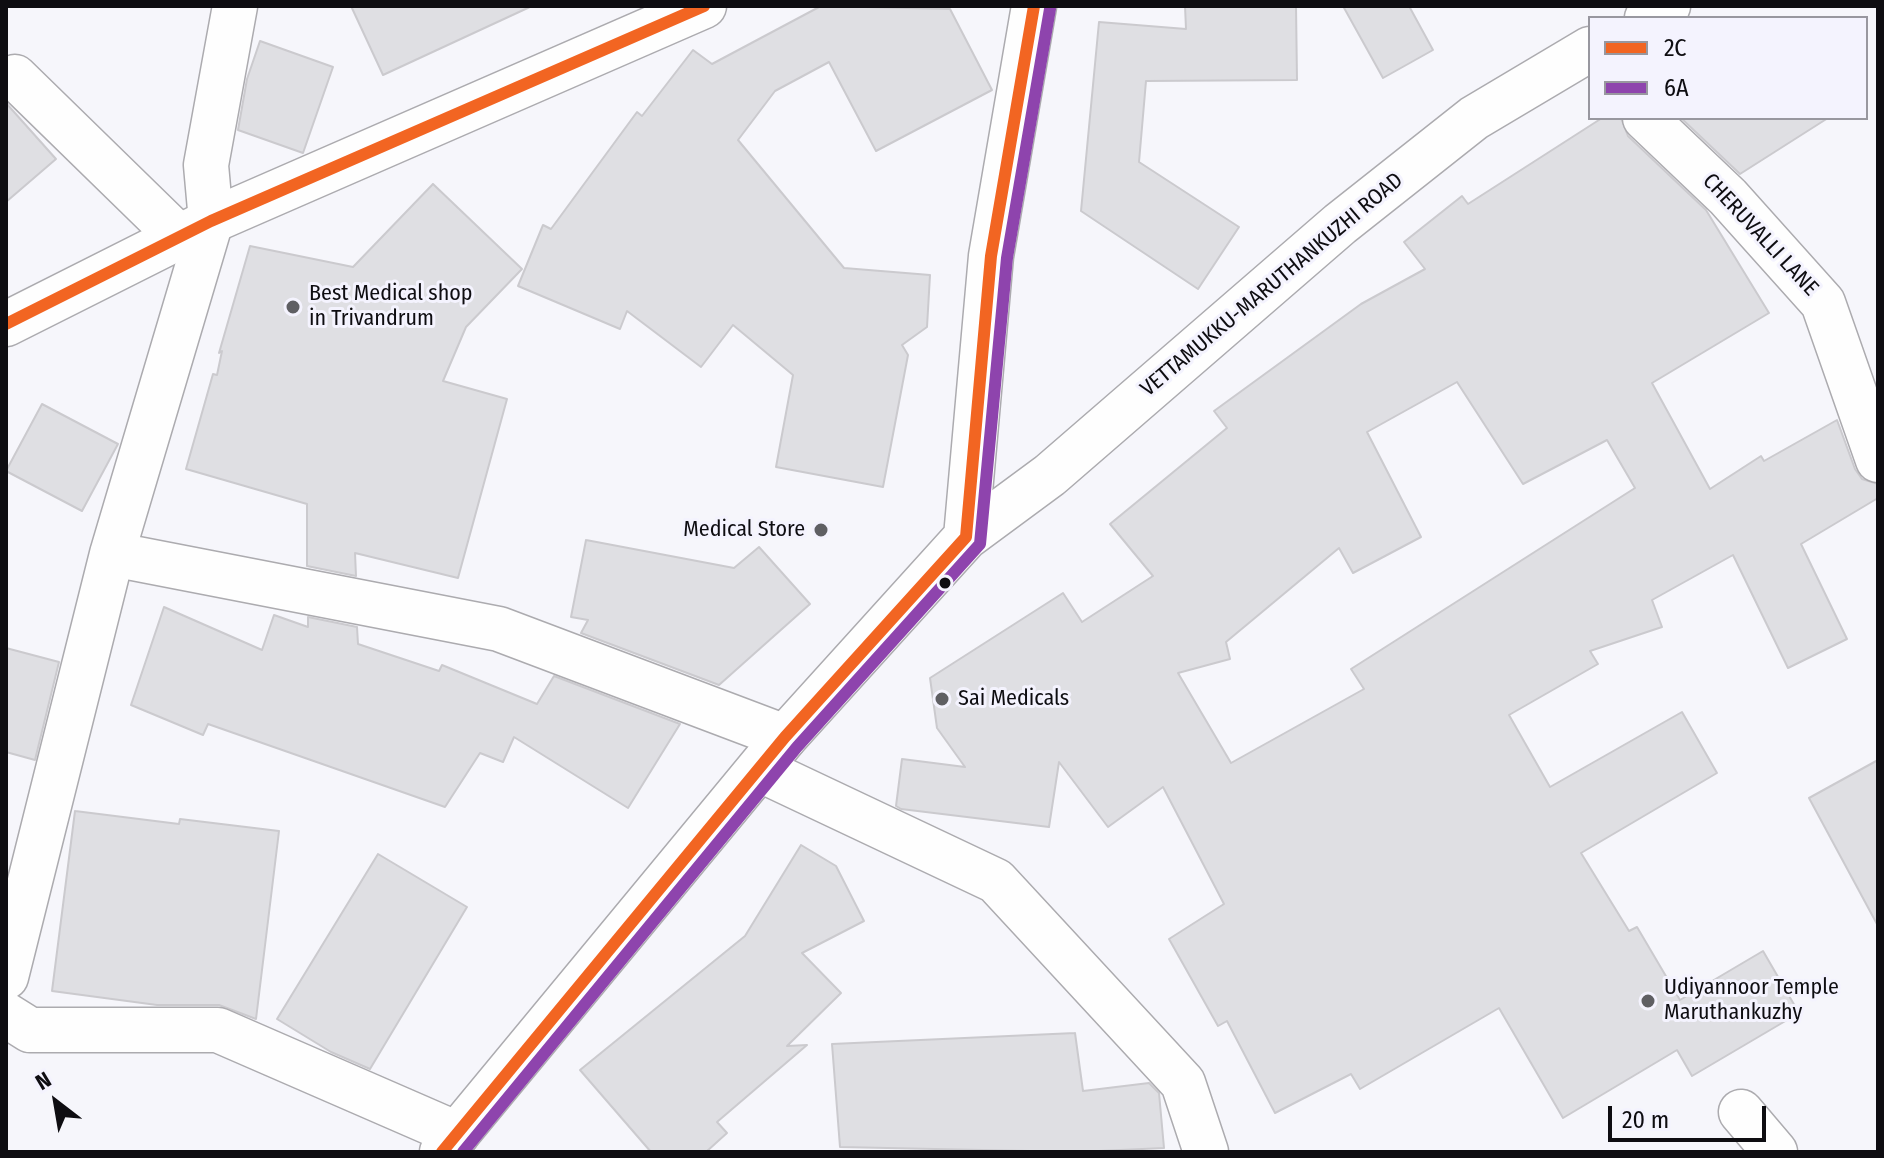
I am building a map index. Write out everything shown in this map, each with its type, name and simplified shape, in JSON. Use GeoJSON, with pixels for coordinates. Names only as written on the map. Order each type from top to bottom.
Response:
{"type":"FeatureCollection","features":[{"type":"Feature","properties":{"kind":"main road"},"geometry":{"type":"LineString","coordinates":[[6,977],[195,229],[235,6]]}},
{"type":"Feature","properties":{"kind":"main road"},"geometry":{"type":"LineString","coordinates":[[6,324],[195,229],[704,6]]}},
{"type":"Feature","properties":{"kind":"main road"},"geometry":{"type":"LineString","coordinates":[[966,537],[991,256],[1034,6]]}},
{"type":"Feature","properties":{"kind":"main road"},"geometry":{"type":"LineString","coordinates":[[1650,16],[1668,6]]}},
{"type":"Feature","properties":{"kind":"main road","name":"VETTAMUKKU-MARUTHANKUZHI ROAD"},"geometry":{"type":"LineString","coordinates":[[449,1143],[773,754],[966,537],[1050,475],[1340,224],[1474,118],[1588,54]]}},
{"type":"Feature","properties":{"kind":"main road"},"geometry":{"type":"LineString","coordinates":[[15,77],[195,229]]}},
{"type":"Feature","properties":{"kind":"main road","name":"CHERUVALLI LANE"},"geometry":{"type":"LineString","coordinates":[[1647,120],[1728,197],[1823,303],[1878,460]]}},
{"type":"Feature","properties":{"kind":"main road"},"geometry":{"type":"LineString","coordinates":[[112,554],[499,629],[773,754],[996,881],[1183,1083],[1206,1152]]}},
{"type":"Feature","properties":{"kind":"main road"},"geometry":{"type":"LineString","coordinates":[[6,1015],[30,1030],[218,1030],[449,1143]]}},
{"type":"Feature","properties":{"kind":"main road"},"geometry":{"type":"LineString","coordinates":[[1741,1112],[1775,1152]]}},
{"type":"Feature","properties":{"kind":"building"},"geometry":{"type":"Polygon","coordinates":[[[351,6],[532,6],[383,75],[351,6]]]}},
{"type":"Feature","properties":{"kind":"building"},"geometry":{"type":"Polygon","coordinates":[[[821,6],[950,9],[992,90],[876,151],[829,62],[775,91],[738,140],[844,268],[930,275],[927,327],[902,345],[908,355],[883,487],[776,467],[793,375],[733,325],[701,367],[627,311],[620,329],[518,286],[543,225],[551,229],[637,112],[642,116],[693,50],[712,64],[821,6]]]}},
{"type":"Feature","properties":{"kind":"building"},"geometry":{"type":"Polygon","coordinates":[[[1185,6],[1296,6],[1297,80],[1146,81],[1139,162],[1239,227],[1198,289],[1081,211],[1099,22],[1186,29],[1185,6]]]}},
{"type":"Feature","properties":{"kind":"building"},"geometry":{"type":"Polygon","coordinates":[[[1343,6],[1409,6],[1433,50],[1383,78],[1343,6]]]}},
{"type":"Feature","properties":{"kind":"building"},"geometry":{"type":"Polygon","coordinates":[[[260,41],[333,67],[303,153],[238,130],[247,79],[260,41]]]}},
{"type":"Feature","properties":{"kind":"building"},"geometry":{"type":"Polygon","coordinates":[[[6,103],[56,159],[6,202],[6,103]]]}},
{"type":"Feature","properties":{"kind":"building"},"geometry":{"type":"Polygon","coordinates":[[[1599,120],[1622,120],[1628,136],[1706,210],[1769,313],[1652,383],[1710,489],[1761,456],[1764,461],[1837,420],[1855,469],[1862,479],[1878,484],[1878,498],[1801,544],[1847,639],[1788,668],[1733,555],[1652,600],[1662,627],[1590,651],[1598,664],[1509,715],[1550,787],[1682,712],[1717,773],[1581,853],[1629,931],[1637,927],[1680,1000],[1763,951],[1799,1013],[1692,1076],[1677,1050],[1563,1118],[1499,1008],[1360,1089],[1351,1074],[1275,1113],[1227,1021],[1218,1026],[1169,939],[1224,904],[1163,787],[1108,827],[1059,762],[1049,827],[901,809],[896,806],[902,759],[965,767],[937,728],[930,678],[1063,593],[1082,622],[1153,576],[1110,524],[1227,428],[1214,411],[1361,304],[1425,269],[1404,242],[1462,196],[1468,204],[1599,120]],[[1457,382],[1367,432],[1421,537],[1353,573],[1339,548],[1226,642],[1230,659],[1178,673],[1231,763],[1364,689],[1351,669],[1635,488],[1607,440],[1523,484],[1457,382]]]}},
{"type":"Feature","properties":{"kind":"building"},"geometry":{"type":"Polygon","coordinates":[[[1683,120],[1825,120],[1740,174],[1683,120]]]}},
{"type":"Feature","properties":{"kind":"building"},"geometry":{"type":"Polygon","coordinates":[[[433,184],[522,269],[466,327],[443,381],[507,399],[458,578],[355,553],[356,576],[307,566],[307,504],[186,469],[213,374],[217,375],[222,351],[219,353],[250,246],[353,267],[433,184]]]}},
{"type":"Feature","properties":{"kind":"building"},"geometry":{"type":"Polygon","coordinates":[[[42,404],[118,444],[82,511],[6,471],[42,404]]]}},
{"type":"Feature","properties":{"kind":"building"},"geometry":{"type":"Polygon","coordinates":[[[586,540],[734,568],[759,547],[810,604],[719,685],[581,633],[588,620],[571,617],[586,540]]]}},
{"type":"Feature","properties":{"kind":"building"},"geometry":{"type":"Polygon","coordinates":[[[164,607],[262,650],[274,615],[308,627],[308,617],[357,627],[358,644],[439,671],[442,665],[537,704],[554,676],[680,724],[628,808],[514,737],[503,762],[480,753],[445,807],[208,724],[203,735],[131,705],[164,607]]]}},
{"type":"Feature","properties":{"kind":"building"},"geometry":{"type":"Polygon","coordinates":[[[6,648],[59,662],[35,760],[6,752],[6,648]]]}},
{"type":"Feature","properties":{"kind":"building"},"geometry":{"type":"Polygon","coordinates":[[[1878,760],[1878,926],[1809,798],[1878,760]]]}},
{"type":"Feature","properties":{"kind":"building"},"geometry":{"type":"Polygon","coordinates":[[[75,811],[179,824],[180,819],[279,831],[256,1019],[219,1005],[157,1005],[52,991],[75,811]]]}},
{"type":"Feature","properties":{"kind":"building"},"geometry":{"type":"Polygon","coordinates":[[[801,845],[836,866],[864,921],[802,953],[841,993],[787,1046],[807,1045],[717,1122],[727,1133],[706,1152],[651,1152],[580,1070],[745,936],[801,845]]]}},
{"type":"Feature","properties":{"kind":"building"},"geometry":{"type":"Polygon","coordinates":[[[378,854],[467,907],[370,1069],[331,1052],[277,1019],[378,854]]]}},
{"type":"Feature","properties":{"kind":"building"},"geometry":{"type":"Polygon","coordinates":[[[1075,1033],[1083,1091],[1149,1083],[1159,1093],[1164,1148],[1077,1152],[840,1147],[832,1044],[1075,1033]]]}},
{"type":"Feature","properties":{"kind":"transit line","name":"2C"},"geometry":{"type":"LineString","coordinates":[[6,324],[211,221],[704,6]]}},
{"type":"Feature","properties":{"kind":"transit line","name":"2C"},"geometry":{"type":"LineString","coordinates":[[442,1152],[785,737],[966,537],[991,256],[1034,6]]}},
{"type":"Feature","properties":{"kind":"transit line","name":"6A"},"geometry":{"type":"LineString","coordinates":[[463,1152],[797,747],[980,544],[1007,258],[1050,9]]}},
{"type":"Feature","properties":{"kind":"place","name":"Best Medical shop in Trivandrum"},"geometry":{"type":"Point","coordinates":[293,307]}},
{"type":"Feature","properties":{"kind":"place","name":"Medical Store"},"geometry":{"type":"Point","coordinates":[821,530]}},
{"type":"Feature","properties":{"kind":"place","name":"Sai Medicals"},"geometry":{"type":"Point","coordinates":[942,699]}},
{"type":"Feature","properties":{"kind":"place","name":"Udiyannoor Temple Maruthankuzhy"},"geometry":{"type":"Point","coordinates":[1648,1001]}}]}
